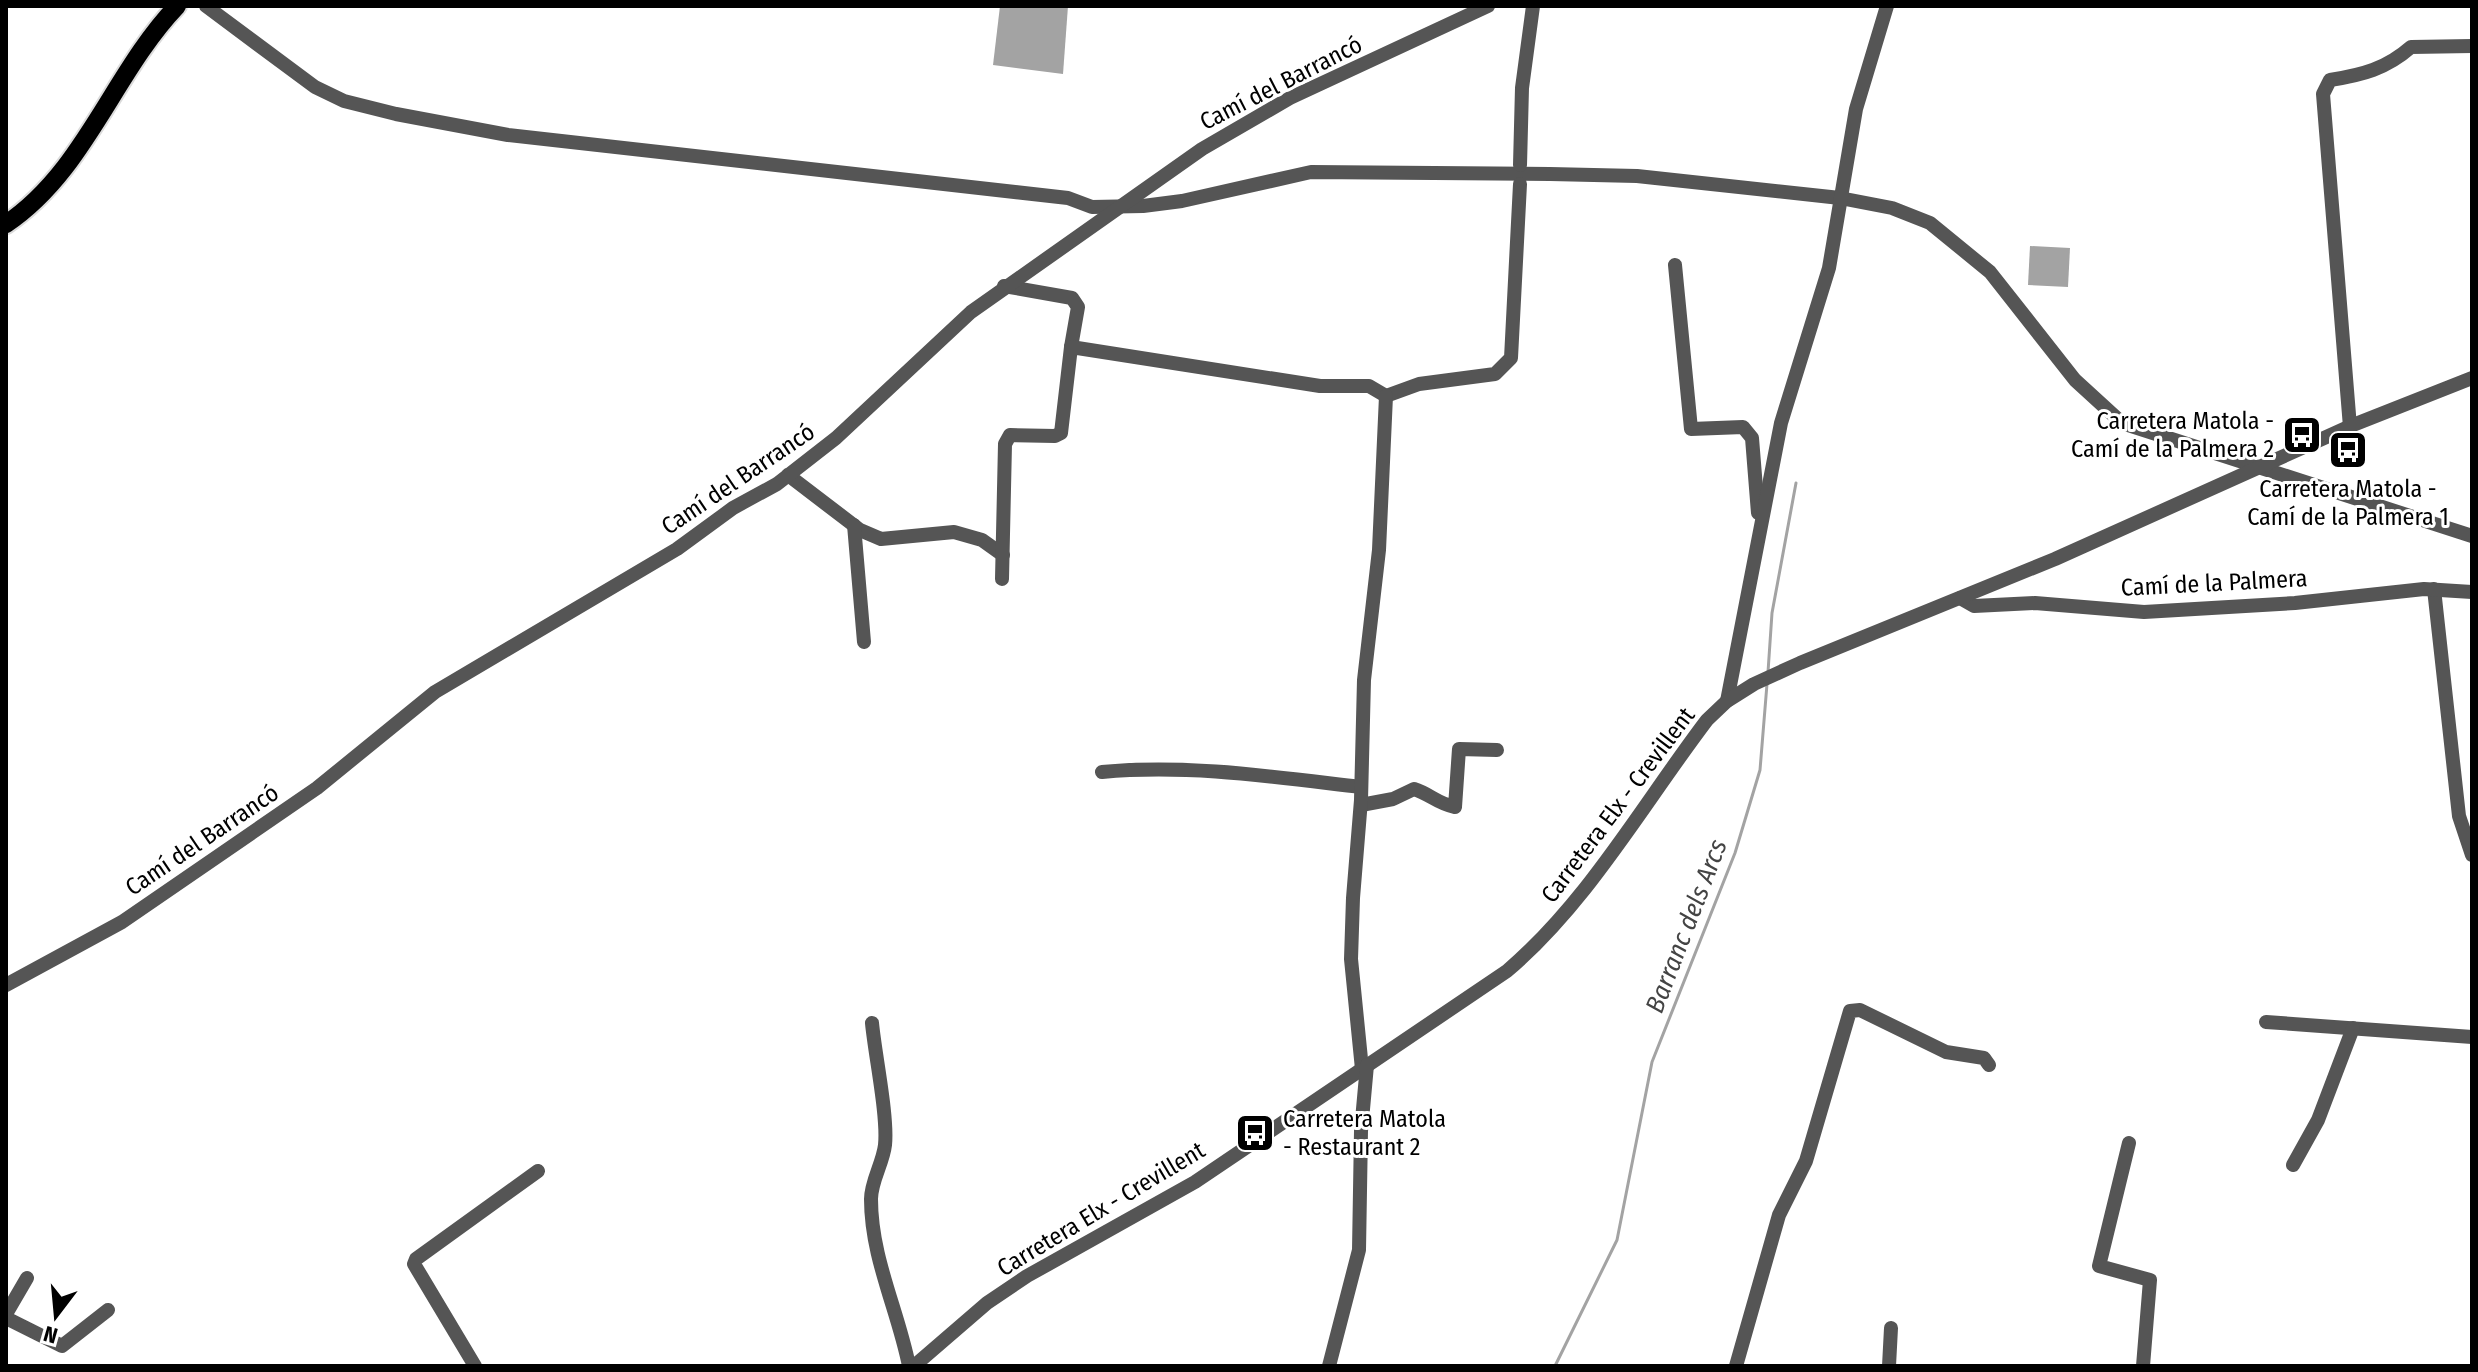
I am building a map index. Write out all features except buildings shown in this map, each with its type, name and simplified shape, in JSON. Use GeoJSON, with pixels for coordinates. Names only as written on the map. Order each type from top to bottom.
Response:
{"type":"FeatureCollection","features":[{"type":"Feature","properties":{"kind":"main road"},"geometry":{"type":"LineString","coordinates":[[6,224],[77,153],[144,45],[177,6]]}},
{"type":"Feature","properties":{"kind":"street"},"geometry":{"type":"LineString","coordinates":[[206,6],[315,87],[344,101],[396,114],[508,135],[1068,198],[1092,207],[1182,201],[1311,172],[1637,176],[1840,198],[1892,208],[1930,223],[1990,272],[2075,380],[2122,423],[2472,536]]}},
{"type":"Feature","properties":{"kind":"street","name":"Camí del Barrancó"},"geometry":{"type":"LineString","coordinates":[[6,985],[122,922],[317,788],[435,692],[677,549],[700,529],[788,475],[836,438],[933,344],[1004,286],[1249,120],[1488,6]]}},
{"type":"Feature","properties":{"kind":"street"},"geometry":{"type":"LineString","coordinates":[[1520,165],[1522,88],[1533,6]]}},
{"type":"Feature","properties":{"kind":"street"},"geometry":{"type":"LineString","coordinates":[[1727,701],[1781,423],[1829,268],[1856,109],[1887,6]]}},
{"type":"Feature","properties":{"kind":"street"},"geometry":{"type":"LineString","coordinates":[[2350,427],[2323,94],[2330,80],[2365,75],[2394,62],[2411,47],[2472,46]]}},
{"type":"Feature","properties":{"kind":"street"},"geometry":{"type":"LineString","coordinates":[[1386,396],[1419,384],[1495,374],[1511,358],[1520,184]]}},
{"type":"Feature","properties":{"kind":"street"},"geometry":{"type":"LineString","coordinates":[[1675,265],[1691,429],[1743,427],[1752,438],[1759,534]]}},
{"type":"Feature","properties":{"kind":"street"},"geometry":{"type":"LineString","coordinates":[[1002,579],[1005,444],[1010,435],[1055,436],[1061,433],[1078,307],[1072,298],[1004,286]]}},
{"type":"Feature","properties":{"kind":"street"},"geometry":{"type":"LineString","coordinates":[[1071,347],[1320,386],[1369,386],[1386,396]]}},
{"type":"Feature","properties":{"kind":"street","name":"Carretera Elx - Crevillent"},"geometry":{"type":"LineString","coordinates":[[912,1366],[987,1303],[1027,1276],[1195,1182],[1507,971],[1538,945],[1565,914],[1707,720],[1727,701],[1754,684],[1800,663],[1960,598],[2350,427],[2472,378]]}},
{"type":"Feature","properties":{"kind":"street"},"geometry":{"type":"LineString","coordinates":[[1329,1366],[1359,1250],[1364,1067],[1351,959],[1361,805],[1364,680],[1379,550],[1386,396]]}},
{"type":"Feature","properties":{"kind":"street"},"geometry":{"type":"LineString","coordinates":[[788,475],[854,525],[881,539],[954,532],[982,540],[1003,555]]}},
{"type":"Feature","properties":{"kind":"street"},"geometry":{"type":"LineString","coordinates":[[854,525],[864,642]]}},
{"type":"Feature","properties":{"kind":"street"},"geometry":{"type":"LineString","coordinates":[[2434,589],[2457,803],[2472,855]]}},
{"type":"Feature","properties":{"kind":"street","name":"Camí de la Palmera"},"geometry":{"type":"LineString","coordinates":[[1960,598],[1974,606],[2035,603],[2144,612],[2295,603],[2434,589],[2472,592]]}},
{"type":"Feature","properties":{"kind":"street"},"geometry":{"type":"LineString","coordinates":[[1361,805],[1393,799],[1414,789],[1427,793],[1438,804],[1455,807],[1459,749],[1497,750]]}},
{"type":"Feature","properties":{"kind":"street"},"geometry":{"type":"LineString","coordinates":[[1102,772],[1144,768],[1221,772],[1361,787]]}},
{"type":"Feature","properties":{"kind":"street"},"geometry":{"type":"LineString","coordinates":[[1736,1366],[1779,1215],[1806,1161],[1850,1011],[1860,1010],[1946,1052],[1984,1058],[1989,1065]]}},
{"type":"Feature","properties":{"kind":"street"},"geometry":{"type":"LineString","coordinates":[[2266,1022],[2472,1037]]}},
{"type":"Feature","properties":{"kind":"street"},"geometry":{"type":"LineString","coordinates":[[872,1023],[885,1144],[871,1196],[873,1220],[883,1284],[912,1366]]}},
{"type":"Feature","properties":{"kind":"street"},"geometry":{"type":"LineString","coordinates":[[2293,1165],[2318,1120],[2353,1028]]}},
{"type":"Feature","properties":{"kind":"street"},"geometry":{"type":"LineString","coordinates":[[2129,1143],[2099,1266],[2150,1280],[2143,1366]]}},
{"type":"Feature","properties":{"kind":"street"},"geometry":{"type":"LineString","coordinates":[[475,1366],[414,1264],[416,1259],[538,1171]]}},
{"type":"Feature","properties":{"kind":"street"},"geometry":{"type":"LineString","coordinates":[[27,1278],[6,1316],[62,1346],[108,1310]]}},
{"type":"Feature","properties":{"kind":"street"},"geometry":{"type":"LineString","coordinates":[[1889,1366],[1891,1328]]}},
{"type":"Feature","properties":{"kind":"shaded area"},"geometry":{"type":"Polygon","coordinates":[[[1000,6],[1068,6],[1063,74],[993,65],[1000,6]]]}},
{"type":"Feature","properties":{"kind":"shaded area"},"geometry":{"type":"Polygon","coordinates":[[[2030,246],[2070,248],[2068,287],[2028,285],[2030,246]]]}},
{"type":"Feature","properties":{"kind":"waterway","name":"Barranc dels Arcs"},"geometry":{"type":"LineString","coordinates":[[1768,672],[1772,613],[1796,483]]}},
{"type":"Feature","properties":{"kind":"waterway","name":"Barranc dels Arcs"},"geometry":{"type":"LineString","coordinates":[[1555,1366],[1617,1240],[1652,1062],[1735,853],[1760,770],[1767,684]]}},
{"type":"Feature","properties":{"kind":"place","name":"Carretera Matola - Camí de la Palmera 2"},"geometry":{"type":"Point","coordinates":[2302,435]}},
{"type":"Feature","properties":{"kind":"place","name":"Carretera Matola - Camí de la Palmera 1"},"geometry":{"type":"Point","coordinates":[2348,450]}},
{"type":"Feature","properties":{"kind":"place","name":"Carretera Matola - Restaurant 2"},"geometry":{"type":"Point","coordinates":[1255,1133]}}]}
